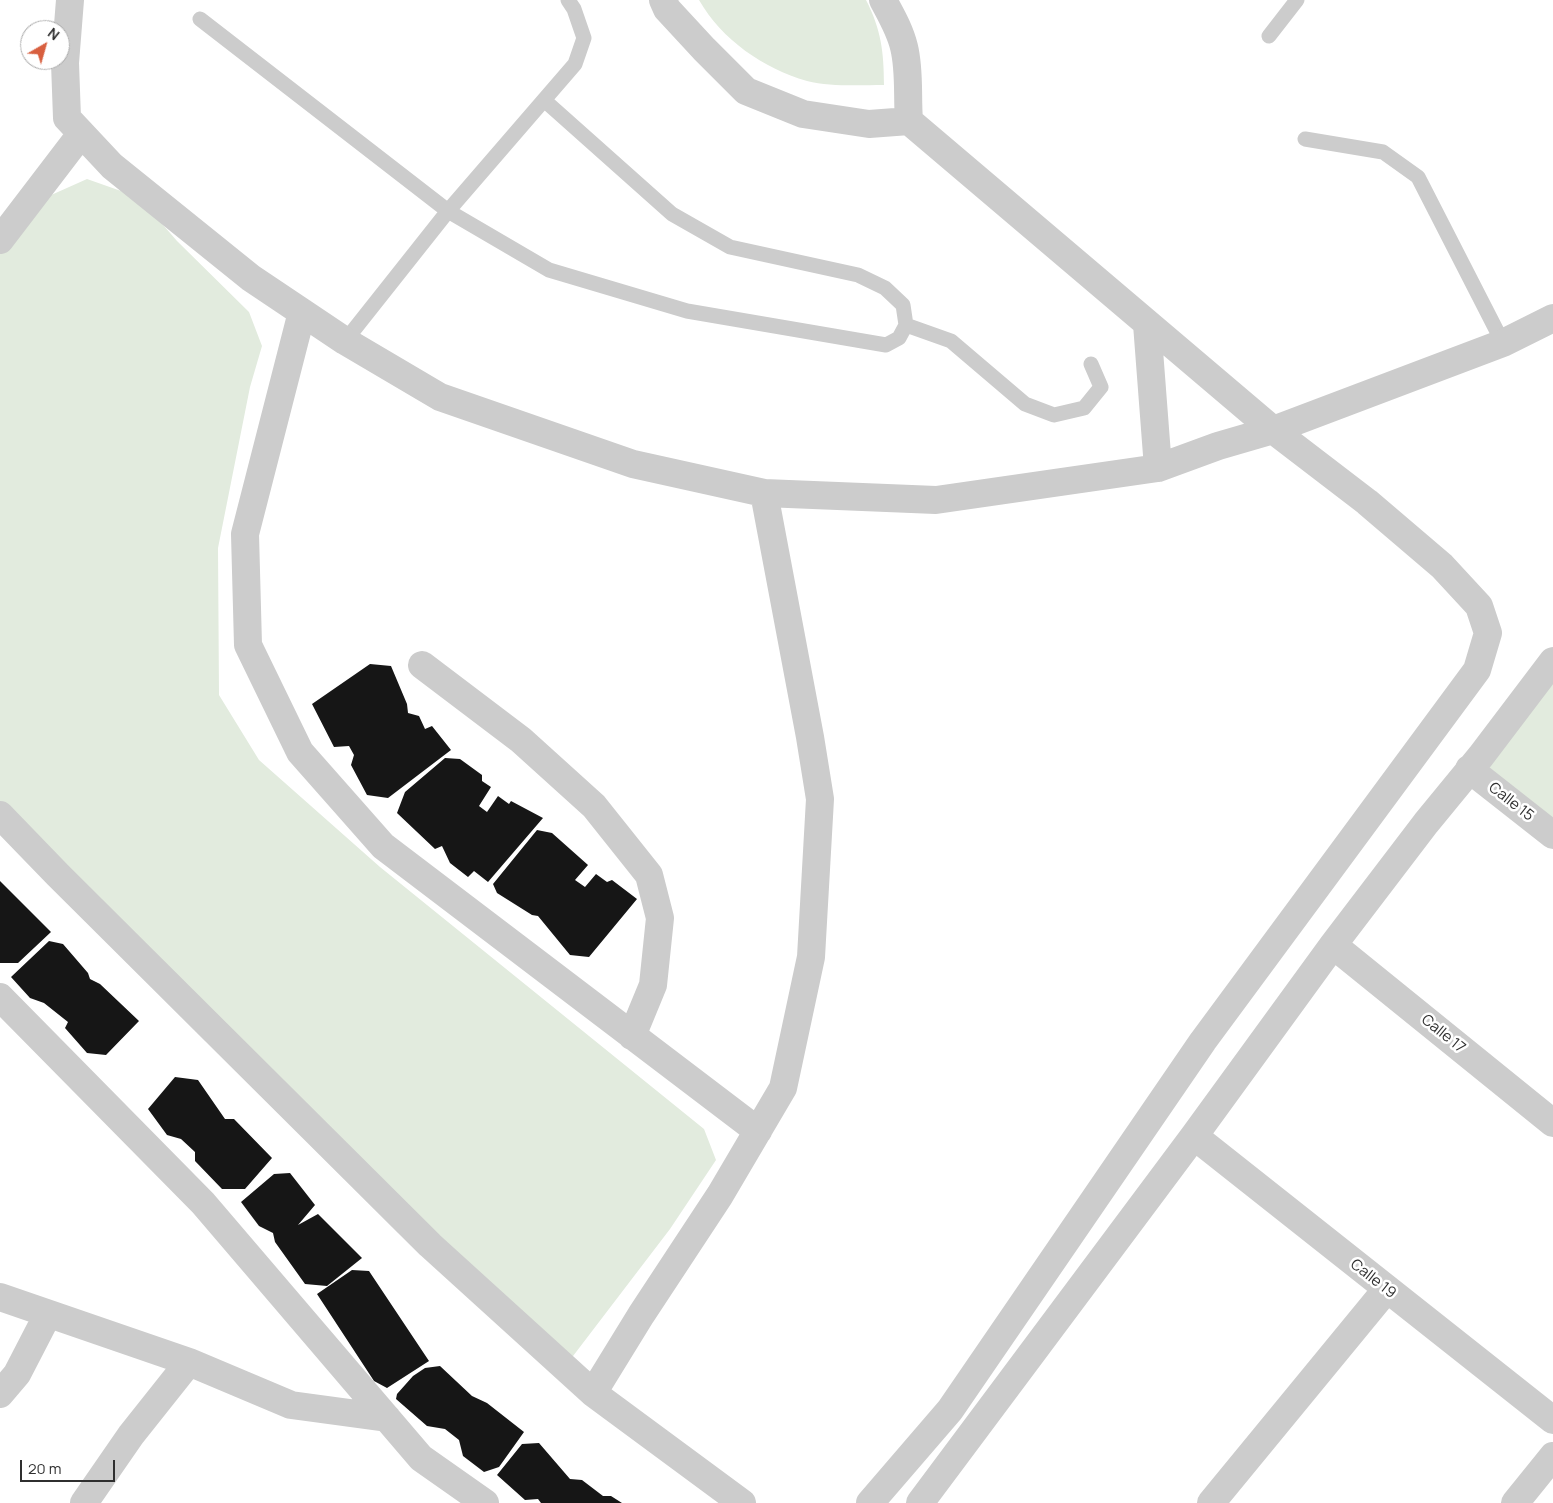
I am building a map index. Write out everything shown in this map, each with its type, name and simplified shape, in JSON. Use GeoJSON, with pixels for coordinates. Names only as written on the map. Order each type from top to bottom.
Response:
{"type":"FeatureCollection","features":[{"type":"Feature","properties":{"kind":"street"},"geometry":{"type":"LineString","coordinates":[[70,0],[65,62],[67,118],[112,166],[251,278],[345,341],[440,397],[633,464],[764,493],[936,500],[1158,468],[1218,446],[1273,430],[1503,343],[1553,318]]}},
{"type":"Feature","properties":{"kind":"street"},"geometry":{"type":"LineString","coordinates":[[663,0],[667,9],[704,50],[746,91],[803,114],[869,124],[909,121],[1273,430],[1367,502],[1442,566],[1479,606],[1488,633],[1477,670],[1203,1040],[950,1410],[870,1503]]}},
{"type":"Feature","properties":{"kind":"street"},"geometry":{"type":"LineString","coordinates":[[883,0],[896,24],[904,46],[909,84],[909,121]]}},
{"type":"Feature","properties":{"kind":"street"},"geometry":{"type":"LineString","coordinates":[[0,240],[81,134]]}},
{"type":"Feature","properties":{"kind":"street"},"geometry":{"type":"LineString","coordinates":[[302,312],[245,534],[248,645],[300,752],[383,846],[758,1132]]}},
{"type":"Feature","properties":{"kind":"street"},"geometry":{"type":"LineString","coordinates":[[1148,324],[1158,468]]}},
{"type":"Feature","properties":{"kind":"street"},"geometry":{"type":"LineString","coordinates":[[593,1392],[720,1195],[782,1088],[811,957],[820,799],[764,493]]}},
{"type":"Feature","properties":{"kind":"street"},"geometry":{"type":"LineString","coordinates":[[920,1503],[1194,1136],[1333,945],[1431,816],[1553,661]]}},
{"type":"Feature","properties":{"kind":"street"},"geometry":{"type":"LineString","coordinates":[[422,665],[521,740],[594,806],[649,875],[660,918],[653,985],[632,1036]]}},
{"type":"Feature","properties":{"kind":"street","name":"Calle 15"},"geometry":{"type":"LineString","coordinates":[[1469,769],[1553,835]]}},
{"type":"Feature","properties":{"kind":"street"},"geometry":{"type":"LineString","coordinates":[[0,815],[430,1245],[593,1392],[742,1503]]}},
{"type":"Feature","properties":{"kind":"street","name":"Calle 17"},"geometry":{"type":"LineString","coordinates":[[1333,945],[1553,1122]]}},
{"type":"Feature","properties":{"kind":"street"},"geometry":{"type":"LineString","coordinates":[[0,997],[203,1203],[421,1458],[475,1500]]}},
{"type":"Feature","properties":{"kind":"street","name":"Calle 19"},"geometry":{"type":"LineString","coordinates":[[1194,1136],[1386,1290],[1553,1420]]}},
{"type":"Feature","properties":{"kind":"street"},"geometry":{"type":"LineString","coordinates":[[1211,1503],[1386,1290]]}},
{"type":"Feature","properties":{"kind":"street"},"geometry":{"type":"LineString","coordinates":[[0,1297],[189,1362],[292,1404],[387,1418]]}},
{"type":"Feature","properties":{"kind":"street"},"geometry":{"type":"LineString","coordinates":[[0,1394],[17,1374],[48,1314]]}},
{"type":"Feature","properties":{"kind":"street"},"geometry":{"type":"LineString","coordinates":[[84,1503],[131,1435],[189,1362]]}},
{"type":"Feature","properties":{"kind":"street"},"geometry":{"type":"LineString","coordinates":[[1515,1503],[1553,1456]]}},
{"type":"Feature","properties":{"kind":"lane"},"geometry":{"type":"LineString","coordinates":[[345,341],[448,211],[575,64],[584,38],[574,9],[568,0]]}},
{"type":"Feature","properties":{"kind":"lane"},"geometry":{"type":"LineString","coordinates":[[1269,36],[1297,0]]}},
{"type":"Feature","properties":{"kind":"lane"},"geometry":{"type":"LineString","coordinates":[[200,20],[448,211],[549,270],[687,311],[886,345],[899,338],[906,325],[902,305],[885,288],[858,275],[730,247],[672,214],[544,100]]}},
{"type":"Feature","properties":{"kind":"lane"},"geometry":{"type":"LineString","coordinates":[[1305,138],[1383,152],[1418,177],[1503,343]]}},
{"type":"Feature","properties":{"kind":"lane"},"geometry":{"type":"LineString","coordinates":[[906,325],[951,341],[1025,404],[1054,415],[1084,408],[1101,387],[1091,364]]}},
{"type":"Feature","properties":{"kind":"shaded area"},"geometry":{"type":"Polygon","coordinates":[[[699,0],[866,0],[881,41],[884,85],[816,83],[775,68],[745,51],[732,40],[719,28],[699,0]]]}},
{"type":"Feature","properties":{"kind":"shaded area"},"geometry":{"type":"Polygon","coordinates":[[[87,179],[121,191],[151,211],[177,241],[249,312],[262,346],[250,387],[218,548],[219,695],[259,760],[380,867],[704,1129],[716,1160],[670,1229],[570,1360],[554,1349],[0,803],[0,252],[40,200],[87,179]]]}},
{"type":"Feature","properties":{"kind":"shaded area"},"geometry":{"type":"Polygon","coordinates":[[[1553,663],[1553,835],[1478,776],[1553,663]]]}},
{"type":"Feature","properties":{"kind":"building"},"geometry":{"type":"Polygon","coordinates":[[[370,664],[391,666],[407,704],[408,713],[419,716],[425,729],[432,726],[451,750],[388,798],[367,795],[351,765],[354,755],[349,746],[334,747],[312,704],[370,664]]]}},
{"type":"Feature","properties":{"kind":"building"},"geometry":{"type":"Polygon","coordinates":[[[445,758],[460,759],[482,775],[482,781],[491,787],[479,806],[487,812],[498,796],[509,804],[511,801],[543,818],[488,882],[474,871],[468,877],[450,863],[442,846],[435,849],[397,813],[405,792],[445,758]]]}},
{"type":"Feature","properties":{"kind":"building"},"geometry":{"type":"Polygon","coordinates":[[[537,830],[552,833],[588,865],[575,880],[585,887],[596,874],[607,882],[612,880],[637,899],[589,957],[570,955],[538,916],[532,915],[497,893],[493,884],[537,830]]]}},
{"type":"Feature","properties":{"kind":"building"},"geometry":{"type":"Polygon","coordinates":[[[0,881],[51,932],[18,963],[0,963],[0,881]]]}},
{"type":"Feature","properties":{"kind":"building"},"geometry":{"type":"Polygon","coordinates":[[[49,941],[63,944],[88,973],[90,979],[100,984],[139,1021],[106,1055],[87,1053],[65,1028],[68,1022],[44,1003],[30,998],[11,977],[49,941]]]}},
{"type":"Feature","properties":{"kind":"building"},"geometry":{"type":"Polygon","coordinates":[[[175,1077],[198,1080],[225,1119],[234,1119],[272,1158],[245,1189],[222,1189],[195,1161],[195,1152],[181,1139],[167,1135],[148,1109],[175,1077]]]}},
{"type":"Feature","properties":{"kind":"building"},"geometry":{"type":"Polygon","coordinates":[[[290,1173],[315,1205],[298,1225],[318,1214],[362,1258],[327,1286],[305,1284],[275,1242],[273,1233],[259,1226],[241,1202],[274,1174],[290,1173]]]}},
{"type":"Feature","properties":{"kind":"building"},"geometry":{"type":"Polygon","coordinates":[[[352,1270],[369,1271],[429,1361],[387,1388],[374,1381],[317,1294],[352,1270]]]}},
{"type":"Feature","properties":{"kind":"building"},"geometry":{"type":"Polygon","coordinates":[[[440,1366],[472,1396],[487,1403],[524,1432],[499,1467],[484,1472],[463,1456],[459,1440],[445,1429],[427,1426],[396,1399],[397,1394],[413,1376],[425,1368],[440,1366]]]}},
{"type":"Feature","properties":{"kind":"building"},"geometry":{"type":"Polygon","coordinates":[[[539,1443],[570,1479],[582,1480],[603,1496],[611,1496],[622,1503],[541,1503],[538,1499],[525,1500],[497,1475],[522,1444],[539,1443]]]}}]}
